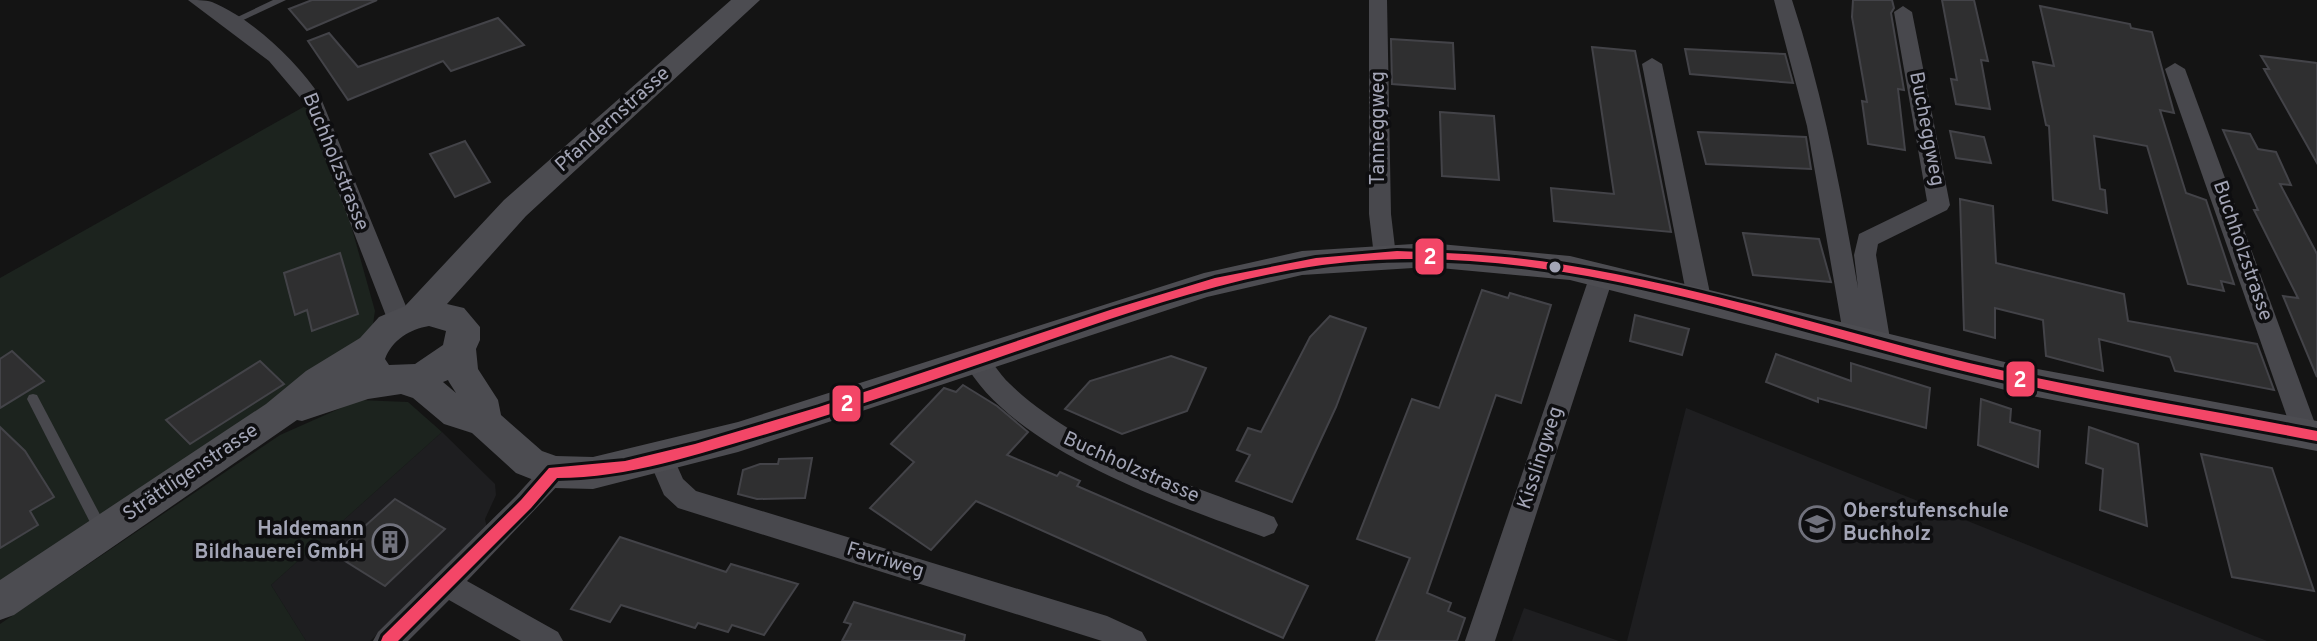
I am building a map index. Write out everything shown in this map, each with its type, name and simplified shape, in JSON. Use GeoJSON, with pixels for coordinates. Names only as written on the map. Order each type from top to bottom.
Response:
{"type":"FeatureCollection","features":[{"type":"Feature","properties":{"kind":"street","name":"Buchholzstrasse"},"geometry":{"type":"LineString","coordinates":[[197,0],[232,22],[301,81],[313,101],[409,318]]}},
{"type":"Feature","properties":{"kind":"street","name":"Pfandernstrasse"},"geometry":{"type":"LineString","coordinates":[[409,318],[484,244],[515,208],[747,0]]}},
{"type":"Feature","properties":{"kind":"street","name":"Tanneggweg"},"geometry":{"type":"LineString","coordinates":[[1378,0],[1380,214],[1385,256]]}},
{"type":"Feature","properties":{"kind":"street"},"geometry":{"type":"LineString","coordinates":[[1783,0],[1800,48],[1820,126],[1868,342]]}},
{"type":"Feature","properties":{"kind":"street","name":"Bucheggweg"},"geometry":{"type":"LineString","coordinates":[[1868,342],[1867,240],[1939,205],[1903,12]]}},
{"type":"Feature","properties":{"kind":"street"},"geometry":{"type":"LineString","coordinates":[[1652,64],[1699,298]]}},
{"type":"Feature","properties":{"kind":"street","name":"Buchholzstrasse"},"geometry":{"type":"LineString","coordinates":[[2175,69],[2312,435]]}},
{"type":"Feature","properties":{"kind":"street","name":"Pfandernstrasse"},"geometry":{"type":"LineString","coordinates":[[460,336],[484,244]]}},
{"type":"Feature","properties":{"kind":"street","name":"Buchholzstrasse"},"geometry":{"type":"LineString","coordinates":[[397,381],[425,388],[457,414],[484,422],[529,462],[554,472],[593,473],[661,458],[805,417],[1134,306],[1229,279],[1302,263],[1385,256],[1514,261],[1602,275],[2021,380],[2312,435]]}},
{"type":"Feature","properties":{"kind":"street","name":"Kisslingweg"},"geometry":{"type":"LineString","coordinates":[[1480,641],[1602,275]]}},
{"type":"Feature","properties":{"kind":"street"},"geometry":{"type":"LineString","coordinates":[[441,313],[460,336],[437,372],[397,381],[377,376],[371,369],[371,348],[387,329],[409,318],[441,313]]}},
{"type":"Feature","properties":{"kind":"street","name":"Buchholzstrasse"},"geometry":{"type":"LineString","coordinates":[[460,336],[461,372],[480,400],[484,422]]}},
{"type":"Feature","properties":{"kind":"street","name":"Strättligenstrasse"},"geometry":{"type":"LineString","coordinates":[[0,602],[279,414],[319,381],[371,348]]}},
{"type":"Feature","properties":{"kind":"street","name":"Buchholzstrasse"},"geometry":{"type":"LineString","coordinates":[[975,360],[1040,426],[1075,447],[1264,525]]}},
{"type":"Feature","properties":{"kind":"street","name":"Strättligenstrasse"},"geometry":{"type":"LineString","coordinates":[[279,414],[397,381]]}},
{"type":"Feature","properties":{"kind":"street","name":"Favriweg"},"geometry":{"type":"LineString","coordinates":[[661,458],[668,481],[677,494],[688,500],[1107,629],[1132,641]]}},
{"type":"Feature","properties":{"kind":"street"},"geometry":{"type":"LineString","coordinates":[[388,641],[554,472]]}},
{"type":"Feature","properties":{"kind":"street"},"geometry":{"type":"LineString","coordinates":[[447,584],[548,641]]}},
{"type":"Feature","properties":{"kind":"lane"},"geometry":{"type":"LineString","coordinates":[[232,22],[281,0]]}},
{"type":"Feature","properties":{"kind":"lane","name":"Strättligenstrasse"},"geometry":{"type":"LineString","coordinates":[[33,399],[103,533]]}},
{"type":"Feature","properties":{"kind":"shaded area"},"geometry":{"type":"Polygon","coordinates":[[[307,105],[349,218],[375,311],[373,324],[351,351],[259,409],[0,585],[0,278],[307,105]]]}},
{"type":"Feature","properties":{"kind":"shaded area"},"geometry":{"type":"Polygon","coordinates":[[[359,400],[408,402],[442,432],[271,585],[306,641],[0,641],[0,624],[280,435],[359,400]]]}},
{"type":"Feature","properties":{"kind":"shaded area","name":"Oberstufenschule Buchholz"},"geometry":{"type":"Polygon","coordinates":[[[1686,408],[2267,641],[1627,641],[1686,408]]]}},
{"type":"Feature","properties":{"kind":"shaded area"},"geometry":{"type":"Polygon","coordinates":[[[442,432],[495,484],[496,495],[485,519],[487,528],[370,641],[306,641],[271,585],[442,432]]]}},
{"type":"Feature","properties":{"kind":"shaded area"},"geometry":{"type":"Polygon","coordinates":[[[1524,608],[1619,641],[1512,641],[1524,608]]]}},
{"type":"Feature","properties":{"kind":"building"},"geometry":{"type":"Polygon","coordinates":[[[312,0],[377,0],[307,30],[289,9],[312,0]]]}},
{"type":"Feature","properties":{"kind":"building"},"geometry":{"type":"Polygon","coordinates":[[[1853,0],[1892,0],[1894,8],[1891,13],[1904,90],[1898,89],[1905,150],[1868,144],[1862,101],[1867,102],[1852,17],[1853,0]]]}},
{"type":"Feature","properties":{"kind":"building"},"geometry":{"type":"Polygon","coordinates":[[[1942,0],[1974,0],[1988,61],[1981,60],[1990,109],[1956,104],[1951,79],[1957,80],[1942,0]]]}},
{"type":"Feature","properties":{"kind":"building"},"geometry":{"type":"Polygon","coordinates":[[[2040,6],[2130,24],[2131,28],[2152,32],[2174,113],[2160,110],[2186,193],[2206,200],[2234,284],[2221,281],[2224,291],[2188,284],[2147,146],[2094,136],[2100,189],[2105,190],[2107,213],[2053,200],[2049,126],[2046,125],[2033,62],[2054,66],[2040,6]]]}},
{"type":"Feature","properties":{"kind":"building"},"geometry":{"type":"Polygon","coordinates":[[[498,18],[524,45],[451,71],[443,61],[348,100],[308,41],[329,33],[358,67],[498,18]]]}},
{"type":"Feature","properties":{"kind":"building"},"geometry":{"type":"Polygon","coordinates":[[[1391,39],[1453,43],[1455,89],[1392,84],[1391,39]]]}},
{"type":"Feature","properties":{"kind":"building"},"geometry":{"type":"Polygon","coordinates":[[[1592,47],[1635,51],[1671,232],[1554,221],[1551,188],[1614,194],[1592,47]]]}},
{"type":"Feature","properties":{"kind":"building"},"geometry":{"type":"Polygon","coordinates":[[[1685,49],[1785,54],[1793,83],[1690,74],[1685,49]]]}},
{"type":"Feature","properties":{"kind":"building"},"geometry":{"type":"Polygon","coordinates":[[[2261,56],[2317,63],[2317,163],[2264,69],[2269,69],[2261,56]]]}},
{"type":"Feature","properties":{"kind":"building"},"geometry":{"type":"Polygon","coordinates":[[[1440,112],[1494,116],[1499,180],[1442,176],[1440,112]]]}},
{"type":"Feature","properties":{"kind":"building"},"geometry":{"type":"Polygon","coordinates":[[[2223,130],[2250,134],[2258,149],[2276,152],[2291,185],[2280,184],[2317,254],[2317,377],[2283,296],[2298,298],[2254,210],[2258,210],[2223,130]]]}},
{"type":"Feature","properties":{"kind":"building"},"geometry":{"type":"Polygon","coordinates":[[[1950,131],[1984,137],[1991,163],[1956,158],[1950,131]]]}},
{"type":"Feature","properties":{"kind":"building"},"geometry":{"type":"Polygon","coordinates":[[[1698,132],[1806,137],[1811,169],[1706,164],[1698,132]]]}},
{"type":"Feature","properties":{"kind":"building"},"geometry":{"type":"Polygon","coordinates":[[[465,141],[490,182],[455,197],[430,154],[465,141]]]}},
{"type":"Feature","properties":{"kind":"building"},"geometry":{"type":"Polygon","coordinates":[[[1960,199],[1993,206],[1996,263],[2124,294],[2128,321],[2257,344],[2274,390],[2175,371],[2170,357],[2099,339],[2103,371],[2046,356],[2043,320],[1995,308],[1995,338],[1964,330],[1960,199]]]}},
{"type":"Feature","properties":{"kind":"building"},"geometry":{"type":"Polygon","coordinates":[[[1743,233],[1819,239],[1831,282],[1753,275],[1743,233]]]}},
{"type":"Feature","properties":{"kind":"building"},"geometry":{"type":"Polygon","coordinates":[[[340,253],[358,314],[312,331],[307,310],[295,315],[284,273],[340,253]]]}},
{"type":"Feature","properties":{"kind":"building"},"geometry":{"type":"Polygon","coordinates":[[[1482,290],[1508,298],[1510,293],[1551,305],[1521,403],[1496,395],[1427,593],[1451,603],[1448,611],[1465,618],[1457,641],[1376,641],[1410,558],[1357,539],[1412,399],[1439,408],[1482,290]]]}},
{"type":"Feature","properties":{"kind":"building"},"geometry":{"type":"Polygon","coordinates":[[[1635,315],[1689,329],[1682,355],[1630,341],[1635,315]]]}},
{"type":"Feature","properties":{"kind":"building"},"geometry":{"type":"Polygon","coordinates":[[[1330,316],[1366,328],[1336,407],[1292,502],[1236,481],[1250,455],[1237,450],[1248,428],[1261,432],[1310,337],[1330,316]]]}},
{"type":"Feature","properties":{"kind":"building"},"geometry":{"type":"Polygon","coordinates":[[[12,351],[44,381],[0,408],[0,359],[12,351]]]}},
{"type":"Feature","properties":{"kind":"building"},"geometry":{"type":"Polygon","coordinates":[[[1776,354],[1851,381],[1851,363],[1930,388],[1926,428],[1818,398],[1818,402],[1766,382],[1776,354]]]}},
{"type":"Feature","properties":{"kind":"building"},"geometry":{"type":"Polygon","coordinates":[[[1171,356],[1206,368],[1187,411],[1122,434],[1065,409],[1090,381],[1171,356]]]}},
{"type":"Feature","properties":{"kind":"building"},"geometry":{"type":"Polygon","coordinates":[[[260,361],[284,384],[190,444],[166,420],[260,361]]]}},
{"type":"Feature","properties":{"kind":"building"},"geometry":{"type":"Polygon","coordinates":[[[963,385],[997,406],[1028,432],[1007,455],[1057,476],[1060,472],[1080,481],[1077,486],[1308,586],[1283,638],[976,501],[931,550],[870,508],[914,462],[891,444],[944,388],[956,392],[963,385]]]}},
{"type":"Feature","properties":{"kind":"building"},"geometry":{"type":"Polygon","coordinates":[[[1981,399],[2011,409],[2010,422],[2040,431],[2038,467],[1978,445],[1981,399]]]}},
{"type":"Feature","properties":{"kind":"building"},"geometry":{"type":"Polygon","coordinates":[[[0,427],[25,451],[54,497],[30,511],[38,525],[0,548],[0,427]]]}},
{"type":"Feature","properties":{"kind":"building"},"geometry":{"type":"Polygon","coordinates":[[[2089,427],[2138,444],[2147,526],[2100,510],[2103,469],[2086,463],[2089,427]]]}},
{"type":"Feature","properties":{"kind":"building"},"geometry":{"type":"Polygon","coordinates":[[[2201,454],[2272,468],[2314,591],[2232,577],[2201,454]]]}},
{"type":"Feature","properties":{"kind":"building"},"geometry":{"type":"Polygon","coordinates":[[[812,458],[805,498],[757,499],[738,494],[743,470],[760,464],[778,464],[779,459],[812,458]]]}},
{"type":"Feature","properties":{"kind":"building","name":"Haldemann Bildhauerei GmbH"},"geometry":{"type":"Polygon","coordinates":[[[395,499],[445,529],[385,586],[334,554],[395,499]]]}},
{"type":"Feature","properties":{"kind":"building"},"geometry":{"type":"Polygon","coordinates":[[[620,537],[726,572],[731,564],[798,584],[764,635],[732,625],[728,632],[698,623],[695,628],[621,605],[610,622],[571,609],[620,537]]]}},
{"type":"Feature","properties":{"kind":"building"},"geometry":{"type":"Polygon","coordinates":[[[854,602],[965,635],[964,641],[842,641],[851,624],[844,622],[854,602]]]}},
{"type":"Feature","properties":{"kind":"transit line","name":"2"},"geometry":{"type":"LineString","coordinates":[[554,472],[625,467],[695,449],[819,412],[1118,312],[1215,283],[1316,262],[1397,256],[1478,258],[1558,267],[1637,282],[1996,374],[2317,436]]}},
{"type":"Feature","properties":{"kind":"transit line","name":"2"},"geometry":{"type":"LineString","coordinates":[[388,641],[526,504],[554,472]]}},
{"type":"Feature","properties":{"kind":"place","name":"Oberstufenschule Buchholz"},"geometry":{"type":"Point","coordinates":[1817,524]}},
{"type":"Feature","properties":{"kind":"place","name":"Haldemann Bildhauerei GmbH"},"geometry":{"type":"Point","coordinates":[390,542]}}]}
